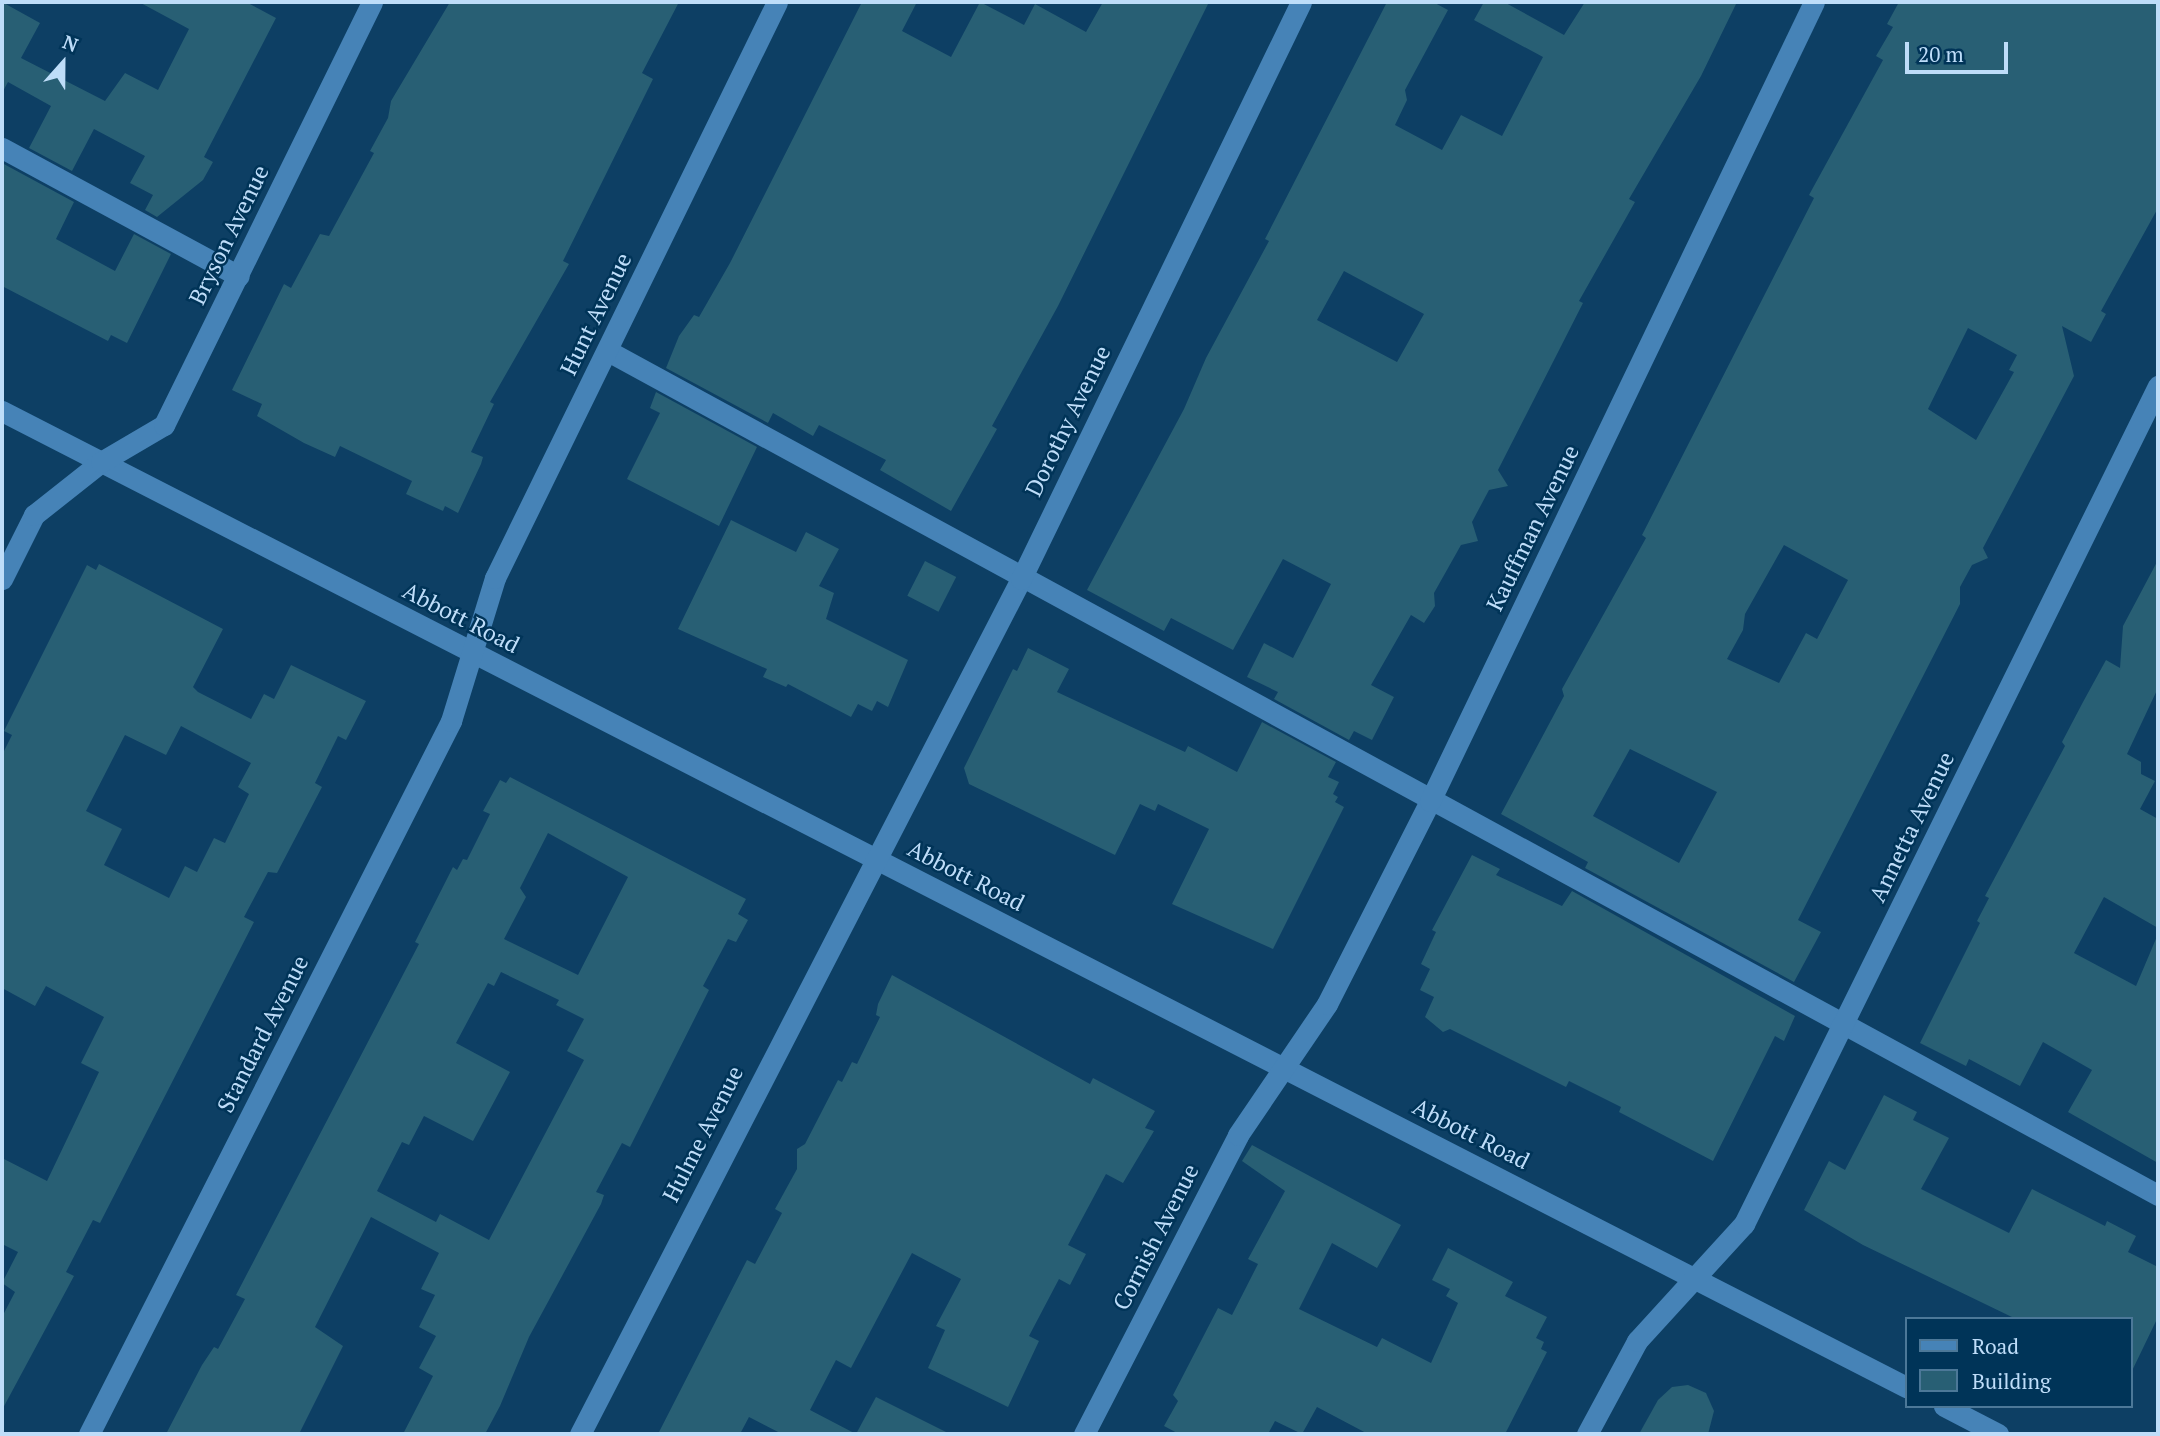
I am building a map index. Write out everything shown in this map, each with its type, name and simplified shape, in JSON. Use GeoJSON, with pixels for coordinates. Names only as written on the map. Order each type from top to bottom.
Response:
{"type":"FeatureCollection","features":[{"type":"Feature","properties":{"kind":"street","name":"Bryson Avenue"},"geometry":{"type":"LineString","coordinates":[[2,579],[34,515],[101,462],[164,425],[372,2]]}},
{"type":"Feature","properties":{"kind":"street","name":"Hunt Avenue"},"geometry":{"type":"LineString","coordinates":[[475,654],[495,578],[777,2]]}},
{"type":"Feature","properties":{"kind":"street","name":"Dorothy Avenue"},"geometry":{"type":"LineString","coordinates":[[877,860],[1021,579],[1301,2]]}},
{"type":"Feature","properties":{"kind":"street","name":"Kauffman Avenue"},"geometry":{"type":"LineString","coordinates":[[1284,1069],[1327,1004],[1430,801],[1814,2]]}},
{"type":"Feature","properties":{"kind":"street"},"geometry":{"type":"LineString","coordinates":[[2,148],[239,276]]}},
{"type":"Feature","properties":{"kind":"street"},"geometry":{"type":"LineString","coordinates":[[608,351],[1021,579],[2158,1195]]}},
{"type":"Feature","properties":{"kind":"street","name":"Annetta Avenue"},"geometry":{"type":"LineString","coordinates":[[1587,1434],[1637,1342],[1691,1277],[1744,1224],[2158,386]]}},
{"type":"Feature","properties":{"kind":"street","name":"Abbott Road"},"geometry":{"type":"LineString","coordinates":[[2,411],[1904,1386]]}},
{"type":"Feature","properties":{"kind":"street","name":"Standard Avenue"},"geometry":{"type":"LineString","coordinates":[[89,1434],[451,721],[475,654]]}},
{"type":"Feature","properties":{"kind":"street","name":"Hulme Avenue"},"geometry":{"type":"LineString","coordinates":[[580,1434],[877,860]]}},
{"type":"Feature","properties":{"kind":"street","name":"Cornish Avenue"},"geometry":{"type":"LineString","coordinates":[[1084,1434],[1238,1135],[1284,1069]]}},
{"type":"Feature","properties":{"kind":"street"},"geometry":{"type":"LineString","coordinates":[[1948,1408],[1998,1434]]}},
{"type":"Feature","properties":{"kind":"building"},"geometry":{"type":"Polygon","coordinates":[[[2,2],[40,23],[21,58],[105,101],[125,73],[158,90],[189,29],[139,2],[246,2],[276,18],[204,157],[213,162],[203,180],[157,217],[145,210],[153,195],[130,183],[145,156],[94,129],[72,171],[29,148],[51,106],[8,82],[2,93],[2,2]]]}},
{"type":"Feature","properties":{"kind":"building"},"geometry":{"type":"Polygon","coordinates":[[[450,2],[679,2],[642,73],[653,79],[563,261],[569,264],[490,402],[494,404],[471,452],[483,457],[481,464],[458,513],[445,506],[443,511],[406,494],[412,481],[340,446],[335,457],[304,443],[257,416],[262,404],[232,390],[284,284],[291,288],[320,234],[329,236],[374,153],[370,151],[388,118],[391,101],[450,2]]]}},
{"type":"Feature","properties":{"kind":"building"},"geometry":{"type":"Polygon","coordinates":[[[862,2],[917,2],[902,31],[951,57],[980,2],[1024,25],[1035,4],[1086,32],[1103,2],[1209,2],[1058,306],[992,426],[997,429],[951,511],[880,470],[886,460],[819,425],[813,436],[773,413],[768,423],[666,368],[679,336],[694,315],[699,317],[730,263],[862,2]]]}},
{"type":"Feature","properties":{"kind":"building"},"geometry":{"type":"Polygon","coordinates":[[[1387,2],[1433,2],[1448,10],[1405,90],[1407,100],[1395,125],[1442,150],[1461,115],[1502,136],[1543,57],[1474,20],[1484,2],[1504,2],[1564,35],[1585,2],[1737,2],[1701,76],[1629,199],[1635,202],[1579,301],[1583,303],[1498,470],[1508,486],[1489,490],[1472,522],[1478,541],[1461,545],[1434,593],[1435,606],[1424,623],[1411,615],[1371,685],[1394,697],[1372,740],[1354,731],[1349,740],[1274,699],[1278,692],[1247,677],[1264,643],[1293,658],[1331,584],[1283,559],[1233,650],[1171,618],[1164,631],[1087,590],[1184,409],[1206,358],[1269,241],[1265,239],[1387,2]],[[1344,271],[1317,320],[1397,362],[1424,314],[1344,271]]]}},
{"type":"Feature","properties":{"kind":"building"},"geometry":{"type":"Polygon","coordinates":[[[1899,2],[2158,2],[2158,208],[2101,311],[2106,314],[2091,342],[2062,326],[2074,376],[1983,548],[1988,558],[1972,565],[1960,587],[1960,604],[1798,920],[1821,932],[1794,982],[1585,868],[1588,862],[1501,814],[1564,696],[1562,689],[1646,538],[1642,535],[1814,198],[1809,195],[1883,60],[1876,56],[1893,27],[1887,24],[1899,2]],[[1968,328],[1928,409],[1976,440],[2014,372],[2009,370],[2017,355],[1968,328]],[[1784,545],[1745,614],[1743,630],[1727,659],[1779,683],[1806,633],[1817,639],[1848,580],[1784,545]],[[1630,749],[1593,816],[1679,863],[1717,792],[1630,749]]]}},
{"type":"Feature","properties":{"kind":"building"},"geometry":{"type":"Polygon","coordinates":[[[2,163],[74,202],[56,239],[115,271],[134,234],[171,254],[127,343],[111,335],[108,341],[2,286],[2,163]]]}},
{"type":"Feature","properties":{"kind":"building"},"geometry":{"type":"Polygon","coordinates":[[[656,392],[757,447],[719,526],[627,479],[660,413],[650,408],[656,392]]]}},
{"type":"Feature","properties":{"kind":"building"},"geometry":{"type":"Polygon","coordinates":[[[731,520],[796,552],[806,532],[839,549],[819,586],[834,593],[826,619],[908,660],[888,707],[877,701],[872,711],[858,704],[851,717],[788,684],[786,687],[763,677],[767,669],[678,629],[731,520]]]}},
{"type":"Feature","properties":{"kind":"building"},"geometry":{"type":"Polygon","coordinates":[[[2158,560],[2158,688],[2127,754],[2141,762],[2141,774],[2155,781],[2140,809],[2158,819],[2158,928],[2104,897],[2074,953],[2136,986],[2158,934],[2158,1163],[2068,1112],[2092,1070],[2043,1042],[2020,1086],[1969,1059],[1966,1066],[1920,1043],[1980,923],[1977,921],[1989,898],[1985,896],[2065,746],[2062,742],[2083,702],[2106,660],[2120,668],[2123,626],[2158,560]]]}},
{"type":"Feature","properties":{"kind":"building"},"geometry":{"type":"Polygon","coordinates":[[[925,561],[956,577],[938,612],[907,596],[925,561]]]}},
{"type":"Feature","properties":{"kind":"building"},"geometry":{"type":"Polygon","coordinates":[[[99,564],[223,629],[193,687],[251,719],[264,694],[274,699],[291,665],[366,701],[346,740],[338,736],[315,783],[322,787],[277,873],[268,872],[244,917],[254,922],[100,1223],[93,1220],[66,1272],[74,1276],[2,1410],[2,1317],[15,1292],[2,1283],[18,1252],[2,1244],[2,1158],[47,1181],[99,1072],[81,1063],[104,1017],[46,986],[35,1006],[2,988],[2,755],[12,735],[4,731],[87,565],[96,570],[99,564]],[[181,726],[166,755],[125,735],[86,811],[122,829],[104,865],[169,898],[185,866],[197,872],[214,838],[225,843],[249,794],[238,787],[251,763],[181,726]]]}},
{"type":"Feature","properties":{"kind":"building"},"geometry":{"type":"Polygon","coordinates":[[[1028,648],[1069,669],[1057,692],[1185,752],[1188,746],[1237,772],[1262,722],[1336,762],[1328,777],[1339,782],[1333,794],[1338,797],[1335,802],[1344,807],[1273,949],[1172,904],[1209,829],[1158,804],[1155,811],[1140,804],[1115,855],[969,784],[964,768],[1013,669],[1017,671],[1028,648]]]}},
{"type":"Feature","properties":{"kind":"building"},"geometry":{"type":"Polygon","coordinates":[[[510,777],[746,899],[738,914],[748,920],[736,942],[728,939],[703,986],[709,990],[630,1147],[622,1143],[596,1192],[604,1195],[601,1204],[529,1337],[500,1406],[485,1434],[403,1434],[433,1376],[419,1368],[436,1336],[419,1327],[435,1295],[421,1289],[439,1253],[371,1217],[315,1327],[343,1346],[299,1434],[166,1434],[202,1365],[214,1347],[218,1349],[245,1299],[236,1295],[419,944],[415,942],[453,867],[457,870],[463,859],[467,860],[490,814],[483,811],[500,780],[506,783],[510,777]],[[548,833],[520,888],[526,897],[504,939],[578,975],[628,877],[548,833]],[[501,972],[494,986],[488,983],[456,1043],[510,1072],[473,1141],[424,1116],[409,1145],[402,1142],[377,1191],[436,1222],[440,1214],[489,1240],[584,1060],[567,1051],[584,1019],[556,1005],[559,1000],[501,972]]]}},
{"type":"Feature","properties":{"kind":"building"},"geometry":{"type":"Polygon","coordinates":[[[1472,855],[1500,869],[1496,875],[1562,906],[1572,891],[1795,1016],[1784,1041],[1775,1036],[1713,1161],[1619,1112],[1621,1107],[1569,1081],[1566,1087],[1450,1029],[1443,1032],[1425,1017],[1434,997],[1420,990],[1430,969],[1421,964],[1436,932],[1432,930],[1472,855]]]}},
{"type":"Feature","properties":{"kind":"building"},"geometry":{"type":"Polygon","coordinates":[[[892,975],[1090,1084],[1093,1078],[1155,1111],[1145,1128],[1154,1131],[1123,1183],[1106,1174],[1068,1245],[1086,1254],[1070,1285],[1059,1279],[1029,1336],[1039,1341],[1008,1407],[928,1368],[945,1330],[936,1326],[961,1279],[912,1253],[851,1368],[836,1360],[810,1410],[856,1434],[782,1434],[749,1417],[740,1434],[658,1434],[747,1260],[755,1264],[782,1213],[775,1209],[797,1169],[797,1149],[805,1144],[838,1080],[842,1082],[852,1062],[857,1064],[880,1017],[876,1015],[878,1004],[892,975]]]}},
{"type":"Feature","properties":{"kind":"building"},"geometry":{"type":"Polygon","coordinates":[[[1884,1095],[1917,1112],[1913,1120],[1949,1138],[1921,1189],[2009,1233],[2032,1189],[2105,1226],[2107,1221],[2136,1236],[2128,1252],[2158,1267],[2158,1317],[2132,1371],[2132,1317],[2012,1317],[1863,1245],[1804,1210],[1829,1161],[1845,1170],[1884,1095]]]}},
{"type":"Feature","properties":{"kind":"building"},"geometry":{"type":"Polygon","coordinates":[[[1252,1145],[1401,1225],[1377,1268],[1332,1243],[1299,1309],[1377,1347],[1382,1338],[1431,1363],[1458,1303],[1446,1296],[1450,1289],[1432,1280],[1448,1248],[1513,1282],[1505,1296],[1547,1317],[1536,1338],[1544,1342],[1541,1349],[1547,1352],[1505,1434],[1368,1434],[1317,1407],[1302,1434],[1275,1421],[1268,1434],[1179,1434],[1164,1426],[1178,1401],[1173,1395],[1218,1308],[1232,1315],[1258,1264],[1248,1259],[1285,1191],[1242,1161],[1252,1145]]]}},
{"type":"Feature","properties":{"kind":"building"},"geometry":{"type":"Polygon","coordinates":[[[1688,1385],[1706,1393],[1714,1411],[1708,1434],[1639,1434],[1658,1400],[1672,1387],[1688,1385]]]}},
{"type":"Feature","properties":{"kind":"building"},"geometry":{"type":"Polygon","coordinates":[[[876,1397],[950,1434],[856,1434],[876,1397]]]}}]}
